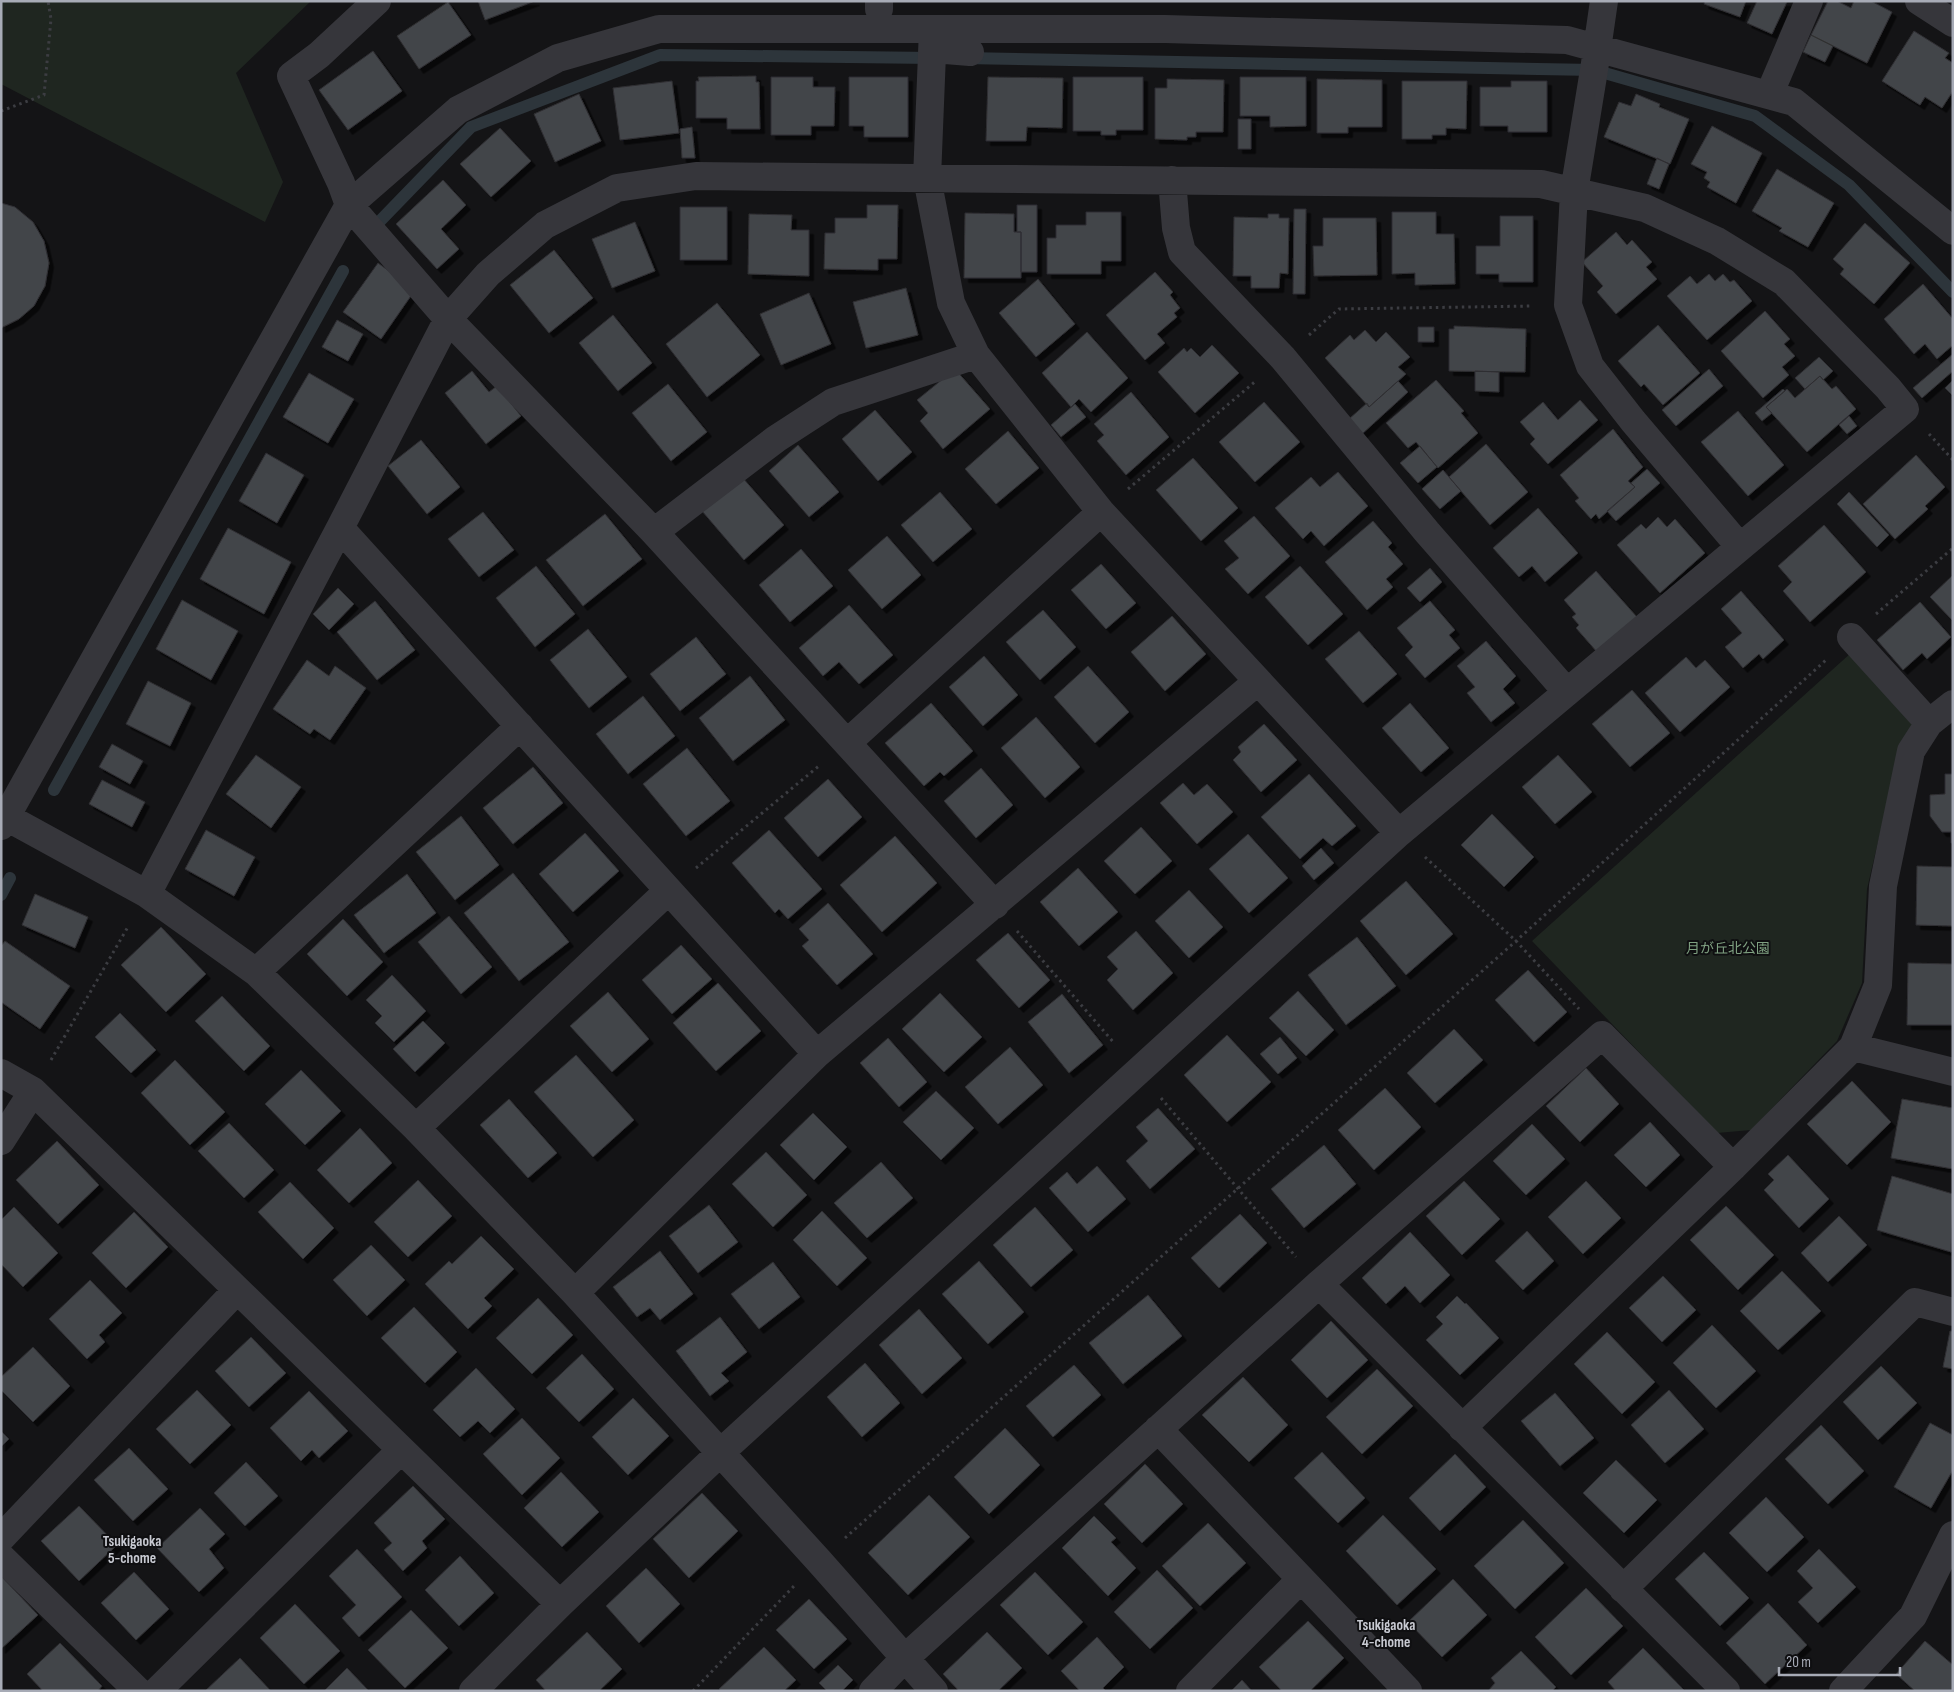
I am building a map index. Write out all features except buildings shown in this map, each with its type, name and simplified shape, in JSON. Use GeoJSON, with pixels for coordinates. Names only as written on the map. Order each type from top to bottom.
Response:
{"type":"FeatureCollection","features":[{"type":"Feature","properties":{"kind":"street"},"geometry":{"type":"LineString","coordinates":[[376,1],[319,55],[291,76],[354,212],[448,319],[654,532],[995,905]]}},
{"type":"Feature","properties":{"kind":"street"},"geometry":{"type":"LineString","coordinates":[[1604,1],[1598,49],[1574,192],[1568,305],[1590,366],[1633,421],[1740,547]]}},
{"type":"Feature","properties":{"kind":"street"},"geometry":{"type":"LineString","coordinates":[[1769,96],[1809,1]]}},
{"type":"Feature","properties":{"kind":"street"},"geometry":{"type":"LineString","coordinates":[[1919,1],[1953,23]]}},
{"type":"Feature","properties":{"kind":"street"},"geometry":{"type":"LineString","coordinates":[[934,1691],[819,1561],[575,1293],[416,1128],[256,972],[147,894],[3,819],[354,212],[458,110],[558,58],[659,29],[933,39],[1165,29],[1567,40],[1794,102],[1953,231]]}},
{"type":"Feature","properties":{"kind":"street"},"geometry":{"type":"LineString","coordinates":[[933,39],[970,52]]}},
{"type":"Feature","properties":{"kind":"street"},"geometry":{"type":"LineString","coordinates":[[933,39],[927,178],[951,303],[976,355],[1100,512],[1399,833]]}},
{"type":"Feature","properties":{"kind":"street"},"geometry":{"type":"LineString","coordinates":[[147,894],[448,319],[488,274],[545,225],[617,188],[696,176],[1541,184],[1645,208],[1717,241],[1784,282],[1888,388],[1905,408],[1399,833],[720,1453],[560,1604],[473,1691]]}},
{"type":"Feature","properties":{"kind":"street"},"geometry":{"type":"LineString","coordinates":[[1172,180],[1176,228],[1182,252],[1283,358],[1427,532],[1567,692]]}},
{"type":"Feature","properties":{"kind":"street"},"geometry":{"type":"LineString","coordinates":[[337,261],[354,212]]}},
{"type":"Feature","properties":{"kind":"street"},"geometry":{"type":"LineString","coordinates":[[654,532],[776,439],[833,402],[976,355]]}},
{"type":"Feature","properties":{"kind":"street"},"geometry":{"type":"LineString","coordinates":[[847,742],[1100,512]]}},
{"type":"Feature","properties":{"kind":"street"},"geometry":{"type":"LineString","coordinates":[[340,528],[816,1054]]}},
{"type":"Feature","properties":{"kind":"street"},"geometry":{"type":"LineString","coordinates":[[1851,637],[1928,723]]}},
{"type":"Feature","properties":{"kind":"street"},"geometry":{"type":"LineString","coordinates":[[575,1293],[816,1054],[995,905],[1258,681]]}},
{"type":"Feature","properties":{"kind":"street"},"geometry":{"type":"LineString","coordinates":[[1462,1428],[1733,1167],[1853,1048],[1878,985],[1883,886],[1911,751],[1928,723],[1953,704]]}},
{"type":"Feature","properties":{"kind":"street"},"geometry":{"type":"LineString","coordinates":[[256,972],[520,726]]}},
{"type":"Feature","properties":{"kind":"street"},"geometry":{"type":"LineString","coordinates":[[416,1128],[668,891]]}},
{"type":"Feature","properties":{"kind":"street"},"geometry":{"type":"LineString","coordinates":[[873,1691],[905,1658],[1319,1284],[1602,1035],[1733,1167]]}},
{"type":"Feature","properties":{"kind":"street"},"geometry":{"type":"LineString","coordinates":[[1853,1048],[1953,1072]]}},
{"type":"Feature","properties":{"kind":"street"},"geometry":{"type":"LineString","coordinates":[[1,1073],[32,1091],[560,1604]]}},
{"type":"Feature","properties":{"kind":"street"},"geometry":{"type":"LineString","coordinates":[[1,1141],[32,1091]]}},
{"type":"Feature","properties":{"kind":"street"},"geometry":{"type":"LineString","coordinates":[[1319,1284],[1726,1691]]}},
{"type":"Feature","properties":{"kind":"street"},"geometry":{"type":"LineString","coordinates":[[1,1538],[237,1290]]}},
{"type":"Feature","properties":{"kind":"street"},"geometry":{"type":"LineString","coordinates":[[1623,1589],[1915,1302],[1953,1312]]}},
{"type":"Feature","properties":{"kind":"street"},"geometry":{"type":"LineString","coordinates":[[1158,1429],[1408,1691]]}},
{"type":"Feature","properties":{"kind":"street"},"geometry":{"type":"LineString","coordinates":[[157,1691],[401,1450]]}},
{"type":"Feature","properties":{"kind":"street"},"geometry":{"type":"LineString","coordinates":[[1843,1691],[1913,1616],[1953,1535]]}},
{"type":"Feature","properties":{"kind":"street"},"geometry":{"type":"LineString","coordinates":[[1,1557],[138,1691]]}},
{"type":"Feature","properties":{"kind":"street"},"geometry":{"type":"LineString","coordinates":[[1190,1691],[1301,1578]]}},
{"type":"Feature","properties":{"kind":"path"},"geometry":{"type":"LineString","coordinates":[[1,111],[44,95],[51,18],[48,1]]}},
{"type":"Feature","properties":{"kind":"path"},"geometry":{"type":"LineString","coordinates":[[693,1691],[819,1561],[1516,941],[1851,637],[1953,548]]}},
{"type":"Feature","properties":{"kind":"path"},"geometry":{"type":"LineString","coordinates":[[668,891],[847,742]]}},
{"type":"Feature","properties":{"kind":"path"},"geometry":{"type":"LineString","coordinates":[[1399,833],[1516,941],[1602,1035]]}},
{"type":"Feature","properties":{"kind":"path"},"geometry":{"type":"LineString","coordinates":[[32,1091],[147,894]]}},
{"type":"Feature","properties":{"kind":"green space"},"geometry":{"type":"Polygon","coordinates":[[[1,1],[311,1],[236,73],[283,182],[265,222],[1,84],[1,1]]]}},
{"type":"Feature","properties":{"kind":"green space","name":"月が丘北公園"},"geometry":{"type":"Polygon","coordinates":[[[1862,643],[1929,723],[1893,778],[1867,889],[1862,983],[1837,1041],[1751,1130],[1717,1133],[1532,941],[1862,643]]]}},
{"type":"Feature","properties":{"kind":"waterway"},"geometry":{"type":"LineString","coordinates":[[380,221],[471,127],[660,55],[934,58]]}},
{"type":"Feature","properties":{"kind":"waterway"},"geometry":{"type":"LineString","coordinates":[[964,58],[1594,70],[1755,116],[1849,185],[1953,292]]}},
{"type":"Feature","properties":{"kind":"waterway"},"geometry":{"type":"LineString","coordinates":[[54,790],[343,271]]}},
{"type":"Feature","properties":{"kind":"waterway"},"geometry":{"type":"LineString","coordinates":[[1,895],[10,878]]}},
{"type":"Feature","properties":{"kind":"district","name":"Tsukigaoka 5-chome"},"geometry":{"type":"Point","coordinates":[132,1550]}},
{"type":"Feature","properties":{"kind":"district","name":"Tsukigaoka 4-chome"},"geometry":{"type":"Point","coordinates":[1386,1634]}}]}
